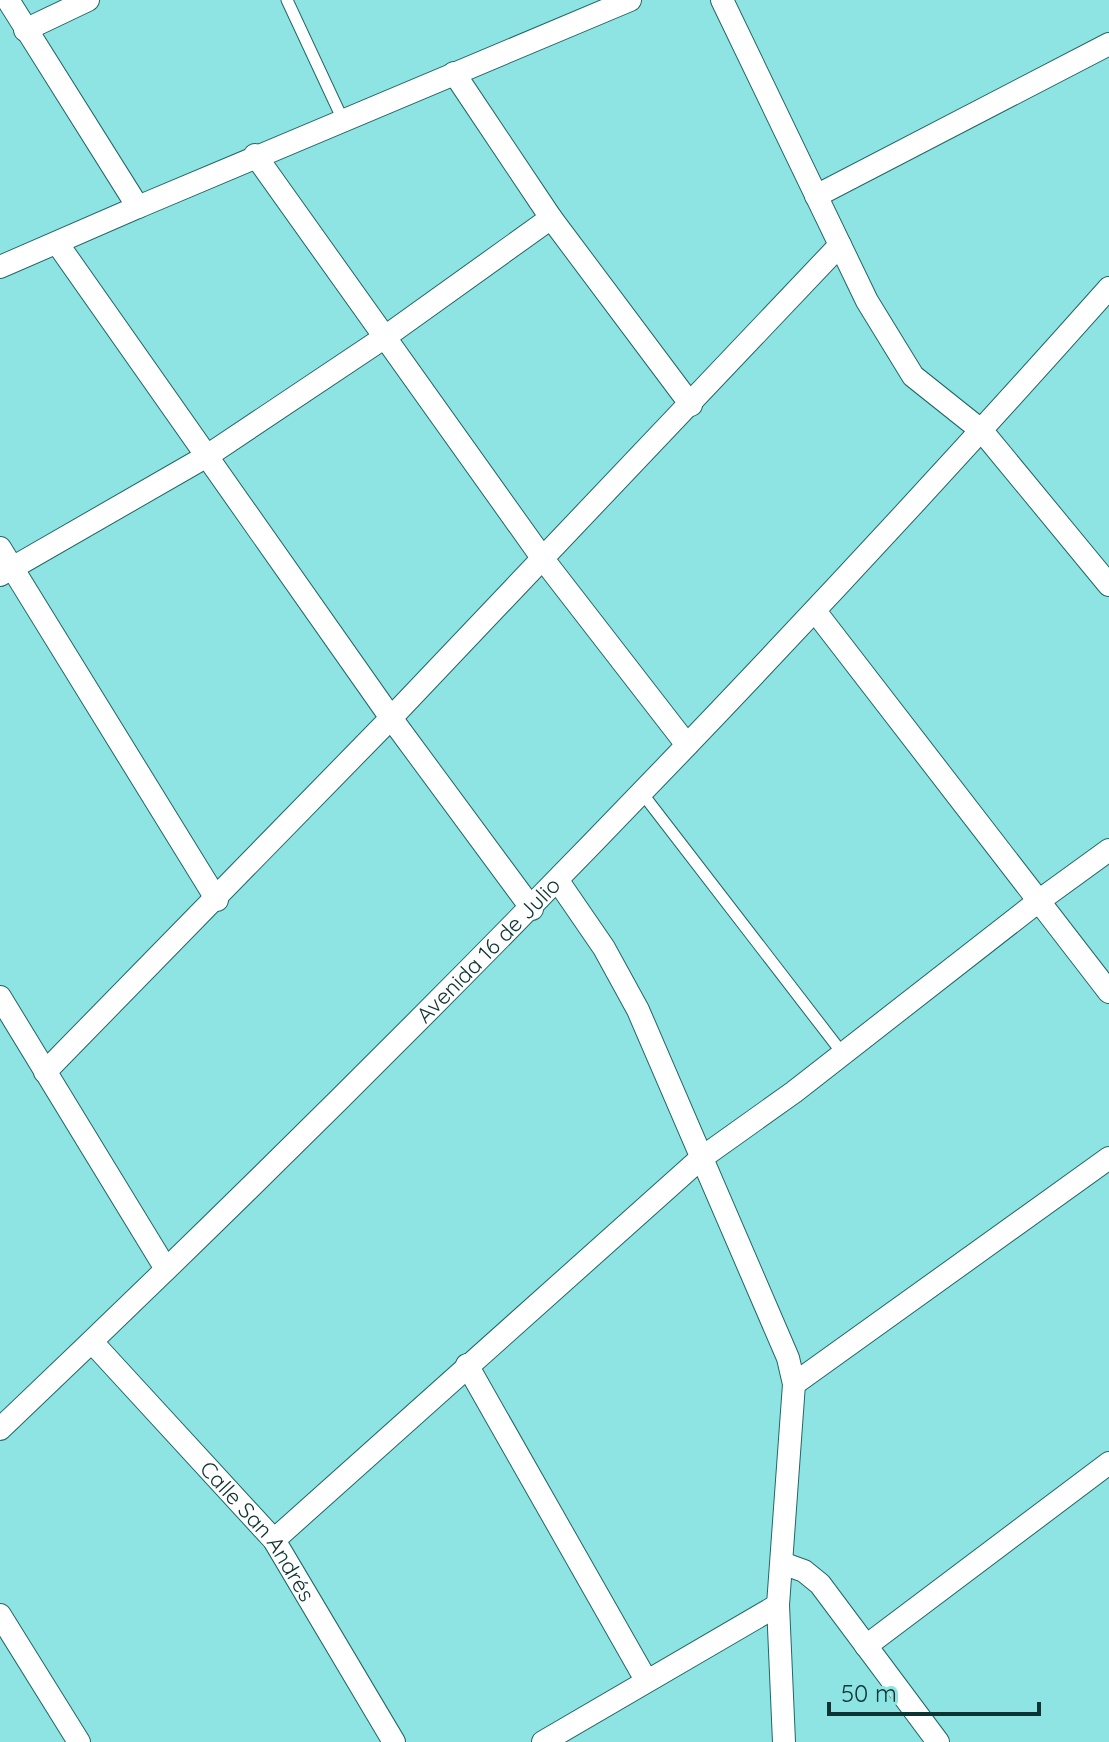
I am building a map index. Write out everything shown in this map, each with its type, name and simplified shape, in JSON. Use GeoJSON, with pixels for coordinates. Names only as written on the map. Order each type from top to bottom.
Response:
{"type":"FeatureCollection","features":[{"type":"Feature","properties":{"kind":"street"},"geometry":{"type":"LineString","coordinates":[[8,0],[138,207]]}},
{"type":"Feature","properties":{"kind":"street"},"geometry":{"type":"LineString","coordinates":[[25,30],[88,0]]}},
{"type":"Feature","properties":{"kind":"street"},"geometry":{"type":"LineString","coordinates":[[0,267],[342,118],[630,0]]}},
{"type":"Feature","properties":{"kind":"street"},"geometry":{"type":"LineString","coordinates":[[722,0],[867,301],[913,376],[982,431],[1109,585]]}},
{"type":"Feature","properties":{"kind":"street"},"geometry":{"type":"LineString","coordinates":[[816,196],[1109,44]]}},
{"type":"Feature","properties":{"kind":"street"},"geometry":{"type":"LineString","coordinates":[[454,73],[551,218],[691,405]]}},
{"type":"Feature","properties":{"kind":"street"},"geometry":{"type":"LineString","coordinates":[[255,155],[543,559],[687,745]]}},
{"type":"Feature","properties":{"kind":"street"},"geometry":{"type":"LineString","coordinates":[[6,571],[207,456],[385,337],[551,218]]}},
{"type":"Feature","properties":{"kind":"street"},"geometry":{"type":"LineString","coordinates":[[57,243],[391,718],[532,909]]}},
{"type":"Feature","properties":{"kind":"street"},"geometry":{"type":"LineString","coordinates":[[45,1072],[217,900],[840,245]]}},
{"type":"Feature","properties":{"kind":"street"},"geometry":{"type":"LineString","coordinates":[[558,881],[815,611],[1109,288]]}},
{"type":"Feature","properties":{"kind":"street"},"geometry":{"type":"LineString","coordinates":[[0,548],[6,571],[217,900]]}},
{"type":"Feature","properties":{"kind":"street"},"geometry":{"type":"LineString","coordinates":[[815,611],[1109,992]]}},
{"type":"Feature","properties":{"kind":"street"},"geometry":{"type":"LineString","coordinates":[[274,1540],[700,1159],[843,1054],[1109,850]]}},
{"type":"Feature","properties":{"kind":"street","name":"Avenida 16 de Julio"},"geometry":{"type":"LineString","coordinates":[[2,1422],[92,1342],[558,881],[604,948],[638,1010],[788,1358],[794,1384],[778,1605],[784,1742]]}},
{"type":"Feature","properties":{"kind":"street"},"geometry":{"type":"LineString","coordinates":[[0,997],[166,1269]]}},
{"type":"Feature","properties":{"kind":"street"},"geometry":{"type":"LineString","coordinates":[[794,1384],[1109,1158]]}},
{"type":"Feature","properties":{"kind":"street","name":"Calle San Andrés"},"geometry":{"type":"LineString","coordinates":[[92,1342],[274,1540],[394,1742]]}},
{"type":"Feature","properties":{"kind":"street"},"geometry":{"type":"LineString","coordinates":[[467,1365],[646,1680]]}},
{"type":"Feature","properties":{"kind":"street"},"geometry":{"type":"LineString","coordinates":[[866,1646],[1109,1463]]}},
{"type":"Feature","properties":{"kind":"street"},"geometry":{"type":"LineString","coordinates":[[782,1563],[813,1576],[938,1742]]}},
{"type":"Feature","properties":{"kind":"street"},"geometry":{"type":"LineString","coordinates":[[543,1742],[778,1605]]}},
{"type":"Feature","properties":{"kind":"street"},"geometry":{"type":"LineString","coordinates":[[0,1615],[72,1739]]}},
{"type":"Feature","properties":{"kind":"lane"},"geometry":{"type":"LineString","coordinates":[[287,0],[342,118]]}},
{"type":"Feature","properties":{"kind":"lane"},"geometry":{"type":"LineString","coordinates":[[642,793],[843,1054]]}}]}
